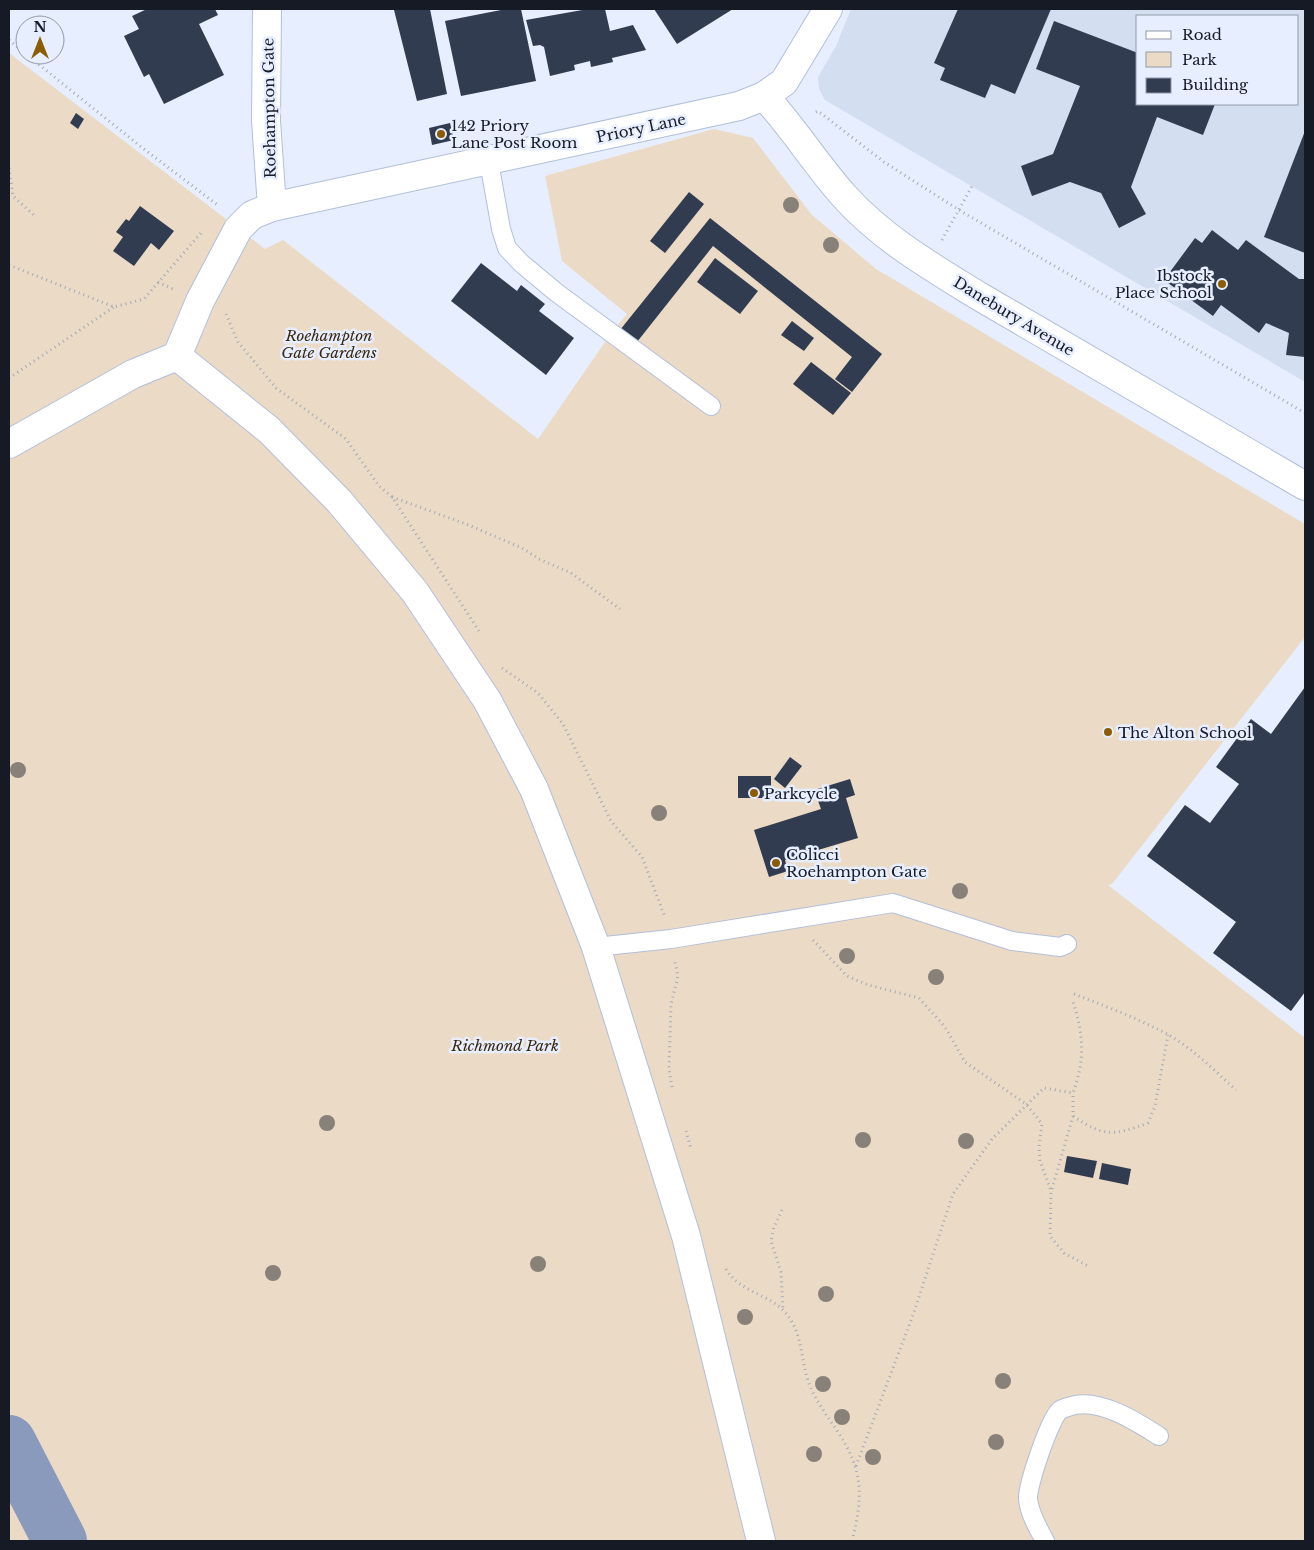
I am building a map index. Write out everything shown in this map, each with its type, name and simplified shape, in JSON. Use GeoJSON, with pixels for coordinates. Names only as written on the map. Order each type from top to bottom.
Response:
{"type":"FeatureCollection","features":[{"type":"Feature","properties":{"kind":"street","name":"Roehampton Gate"},"geometry":{"type":"LineString","coordinates":[[267,9],[266,121],[272,207]]}},
{"type":"Feature","properties":{"kind":"street","name":"Priory Lane"},"geometry":{"type":"LineString","coordinates":[[230,218],[252,215],[272,207],[717,112],[764,96],[784,82],[828,9]]}},
{"type":"Feature","properties":{"kind":"street","name":"Danebury Avenue"},"geometry":{"type":"LineString","coordinates":[[764,96],[787,122],[821,168],[866,219],[928,265],[1305,486]]}},
{"type":"Feature","properties":{"kind":"street"},"geometry":{"type":"LineString","coordinates":[[9,444],[133,374],[177,356],[200,301],[230,218]]}},
{"type":"Feature","properties":{"kind":"street"},"geometry":{"type":"LineString","coordinates":[[177,356],[269,430],[339,501],[415,592],[486,700],[534,789],[596,947],[686,1236],[761,1541]]}},
{"type":"Feature","properties":{"kind":"lane"},"geometry":{"type":"LineString","coordinates":[[489,162],[501,229],[507,248],[521,263],[557,293],[711,406]]}},
{"type":"Feature","properties":{"kind":"lane"},"geometry":{"type":"LineString","coordinates":[[596,947],[678,938],[893,903],[1012,941],[1060,947],[1068,944]]}},
{"type":"Feature","properties":{"kind":"lane"},"geometry":{"type":"LineString","coordinates":[[1046,1541],[1038,1529],[1028,1498],[1050,1426],[1060,1410],[1076,1405],[1092,1405],[1127,1417],[1159,1436]]}},
{"type":"Feature","properties":{"kind":"path"},"geometry":{"type":"LineString","coordinates":[[40,65],[230,218]]}},
{"type":"Feature","properties":{"kind":"path"},"geometry":{"type":"LineString","coordinates":[[787,122],[818,111],[884,162],[960,210],[1305,413]]}},
{"type":"Feature","properties":{"kind":"path"},"geometry":{"type":"LineString","coordinates":[[9,168],[13,196],[36,217]]}},
{"type":"Feature","properties":{"kind":"path"},"geometry":{"type":"LineString","coordinates":[[928,265],[972,186]]}},
{"type":"Feature","properties":{"kind":"path"},"geometry":{"type":"LineString","coordinates":[[9,378],[114,307],[144,299],[206,227]]}},
{"type":"Feature","properties":{"kind":"path"},"geometry":{"type":"LineString","coordinates":[[9,266],[114,307]]}},
{"type":"Feature","properties":{"kind":"path"},"geometry":{"type":"LineString","coordinates":[[158,282],[175,290]]}},
{"type":"Feature","properties":{"kind":"path"},"geometry":{"type":"LineString","coordinates":[[226,313],[238,342]]}},
{"type":"Feature","properties":{"kind":"path"},"geometry":{"type":"LineString","coordinates":[[392,497],[466,524],[522,548],[538,559],[571,573],[620,609]]}},
{"type":"Feature","properties":{"kind":"path"},"geometry":{"type":"LineString","coordinates":[[791,920],[847,976],[868,985],[919,998],[945,1027],[965,1062],[1026,1104],[1042,1124],[1039,1148],[1040,1161],[1051,1190]]}},
{"type":"Feature","properties":{"kind":"path"},"geometry":{"type":"LineString","coordinates":[[1074,994],[1131,1016],[1168,1035],[1197,1056],[1236,1090]]}},
{"type":"Feature","properties":{"kind":"path"},"geometry":{"type":"LineString","coordinates":[[1073,1002],[1082,1039],[1081,1070],[1073,1092],[1073,1116],[1051,1190],[1050,1236],[1064,1253],[1088,1266]]}},
{"type":"Feature","properties":{"kind":"path"},"geometry":{"type":"LineString","coordinates":[[1073,1116],[1093,1130],[1120,1133],[1148,1123],[1155,1106],[1168,1035]]}},
{"type":"Feature","properties":{"kind":"path"},"geometry":{"type":"LineString","coordinates":[[856,1467],[913,1315],[953,1194],[992,1139],[1044,1088],[1073,1092]]}},
{"type":"Feature","properties":{"kind":"path"},"geometry":{"type":"LineString","coordinates":[[782,1210],[774,1227],[771,1240],[781,1272],[784,1310]]}},
{"type":"Feature","properties":{"kind":"shaded area","name":"Ibstock Place School"},"geometry":{"type":"Polygon","coordinates":[[[851,9],[1305,9],[1305,382],[825,100],[819,89],[818,77],[836,46],[851,9]]]}},
{"type":"Feature","properties":{"kind":"green space","name":"Richmond Park"},"geometry":{"type":"Polygon","coordinates":[[[9,53],[15,58],[15,65],[25,65],[265,249],[283,240],[538,439],[612,332],[627,314],[562,261],[545,176],[714,129],[753,138],[812,215],[876,269],[1305,524],[1305,637],[1112,884],[1108,885],[1305,1038],[1305,1541],[9,1541],[9,53]]]}},
{"type":"Feature","properties":{"kind":"building"},"geometry":{"type":"Polygon","coordinates":[[[147,9],[215,9],[218,15],[199,24],[224,75],[164,104],[149,74],[144,77],[124,36],[139,29],[132,16],[147,9]]]}},
{"type":"Feature","properties":{"kind":"building"},"geometry":{"type":"Polygon","coordinates":[[[391,9],[430,9],[447,94],[417,101],[394,10],[391,9]]]}},
{"type":"Feature","properties":{"kind":"building"},"geometry":{"type":"Polygon","coordinates":[[[506,9],[521,9],[536,81],[461,96],[445,21],[506,9]]]}},
{"type":"Feature","properties":{"kind":"building"},"geometry":{"type":"Polygon","coordinates":[[[588,9],[605,9],[610,31],[633,25],[646,50],[612,58],[613,62],[591,67],[590,61],[574,65],[575,70],[550,76],[544,47],[540,45],[533,46],[526,20],[588,9]]]}},
{"type":"Feature","properties":{"kind":"building"},"geometry":{"type":"Polygon","coordinates":[[[654,9],[733,9],[677,44],[654,9]]]}},
{"type":"Feature","properties":{"kind":"building"},"geometry":{"type":"Polygon","coordinates":[[[958,9],[1051,9],[1015,94],[991,84],[985,98],[940,80],[945,68],[934,63],[958,9]]]}},
{"type":"Feature","properties":{"kind":"building"},"geometry":{"type":"Polygon","coordinates":[[[1054,21],[1136,52],[1136,105],[1215,105],[1203,135],[1157,117],[1131,187],[1146,214],[1119,228],[1101,193],[1070,182],[1032,196],[1021,166],[1053,154],[1080,86],[1036,69],[1054,21]]]}},
{"type":"Feature","properties":{"kind":"building"},"geometry":{"type":"Polygon","coordinates":[[[76,113],[84,119],[78,129],[70,123],[76,113]]]}},
{"type":"Feature","properties":{"kind":"building","name":"142 Priory Lane Post Room"},"geometry":{"type":"Polygon","coordinates":[[[450,123],[454,140],[432,145],[429,128],[450,123]]]}},
{"type":"Feature","properties":{"kind":"building"},"geometry":{"type":"Polygon","coordinates":[[[1305,131],[1305,253],[1264,237],[1305,131]]]}},
{"type":"Feature","properties":{"kind":"building"},"geometry":{"type":"Polygon","coordinates":[[[689,192],[704,204],[665,253],[650,241],[689,192]]]}},
{"type":"Feature","properties":{"kind":"building"},"geometry":{"type":"Polygon","coordinates":[[[140,206],[174,231],[159,250],[151,243],[134,266],[113,251],[123,237],[116,232],[126,219],[129,221],[140,206]]]}},
{"type":"Feature","properties":{"kind":"building"},"geometry":{"type":"Polygon","coordinates":[[[710,218],[882,354],[852,392],[835,379],[852,357],[713,246],[637,342],[620,330],[710,218]]]}},
{"type":"Feature","properties":{"kind":"building"},"geometry":{"type":"Polygon","coordinates":[[[1212,230],[1238,250],[1246,240],[1299,279],[1305,279],[1305,357],[1286,355],[1289,333],[1266,323],[1259,333],[1221,305],[1213,316],[1164,280],[1195,238],[1202,243],[1212,230]]]}},
{"type":"Feature","properties":{"kind":"building"},"geometry":{"type":"Polygon","coordinates":[[[715,258],[758,291],[740,314],[697,282],[715,258]]]}},
{"type":"Feature","properties":{"kind":"building"},"geometry":{"type":"Polygon","coordinates":[[[481,263],[517,291],[521,285],[545,304],[539,311],[574,338],[546,375],[451,301],[481,263]]]}},
{"type":"Feature","properties":{"kind":"building"},"geometry":{"type":"Polygon","coordinates":[[[792,321],[814,338],[804,351],[781,335],[792,321]]]}},
{"type":"Feature","properties":{"kind":"building"},"geometry":{"type":"Polygon","coordinates":[[[811,362],[851,393],[833,415],[793,384],[811,362]]]}},
{"type":"Feature","properties":{"kind":"building"},"geometry":{"type":"Polygon","coordinates":[[[1305,687],[1305,992],[1291,1011],[1213,953],[1236,922],[1147,856],[1185,805],[1210,823],[1239,784],[1216,767],[1251,719],[1271,734],[1305,687]]]}},
{"type":"Feature","properties":{"kind":"building"},"geometry":{"type":"Polygon","coordinates":[[[790,757],[802,766],[785,788],[774,779],[790,757]]]}},
{"type":"Feature","properties":{"kind":"building","name":"Parkcycle"},"geometry":{"type":"Polygon","coordinates":[[[738,776],[771,776],[771,798],[738,798],[738,776]]]}},
{"type":"Feature","properties":{"kind":"building"},"geometry":{"type":"Polygon","coordinates":[[[850,779],[855,795],[846,798],[858,838],[785,860],[788,871],[769,877],[754,830],[821,809],[814,790],[850,779]]]}},
{"type":"Feature","properties":{"kind":"building"},"geometry":{"type":"Polygon","coordinates":[[[1067,1156],[1097,1161],[1093,1178],[1064,1172],[1067,1156]]]}},
{"type":"Feature","properties":{"kind":"building"},"geometry":{"type":"Polygon","coordinates":[[[1102,1163],[1131,1169],[1128,1185],[1099,1179],[1102,1163]]]}},
{"type":"Feature","properties":{"kind":"waterway"},"geometry":{"type":"LineString","coordinates":[[9,1442],[60,1541]]}},
{"type":"Feature","properties":{"kind":"place","name":"142 Priory Lane Post Room"},"geometry":{"type":"Point","coordinates":[441,134]}},
{"type":"Feature","properties":{"kind":"place","name":"Ibstock Place School"},"geometry":{"type":"Point","coordinates":[1222,284]}},
{"type":"Feature","properties":{"kind":"place","name":"The Alton School"},"geometry":{"type":"Point","coordinates":[1108,732]}},
{"type":"Feature","properties":{"kind":"place","name":"Parkcycle"},"geometry":{"type":"Point","coordinates":[754,793]}},
{"type":"Feature","properties":{"kind":"place","name":"Colicci Roehampton Gate"},"geometry":{"type":"Point","coordinates":[776,863]}},
{"type":"Feature","properties":{"kind":"park label","name":"Roehampton Gate Gardens"},"geometry":{"type":"Point","coordinates":[329,344]}}]}
